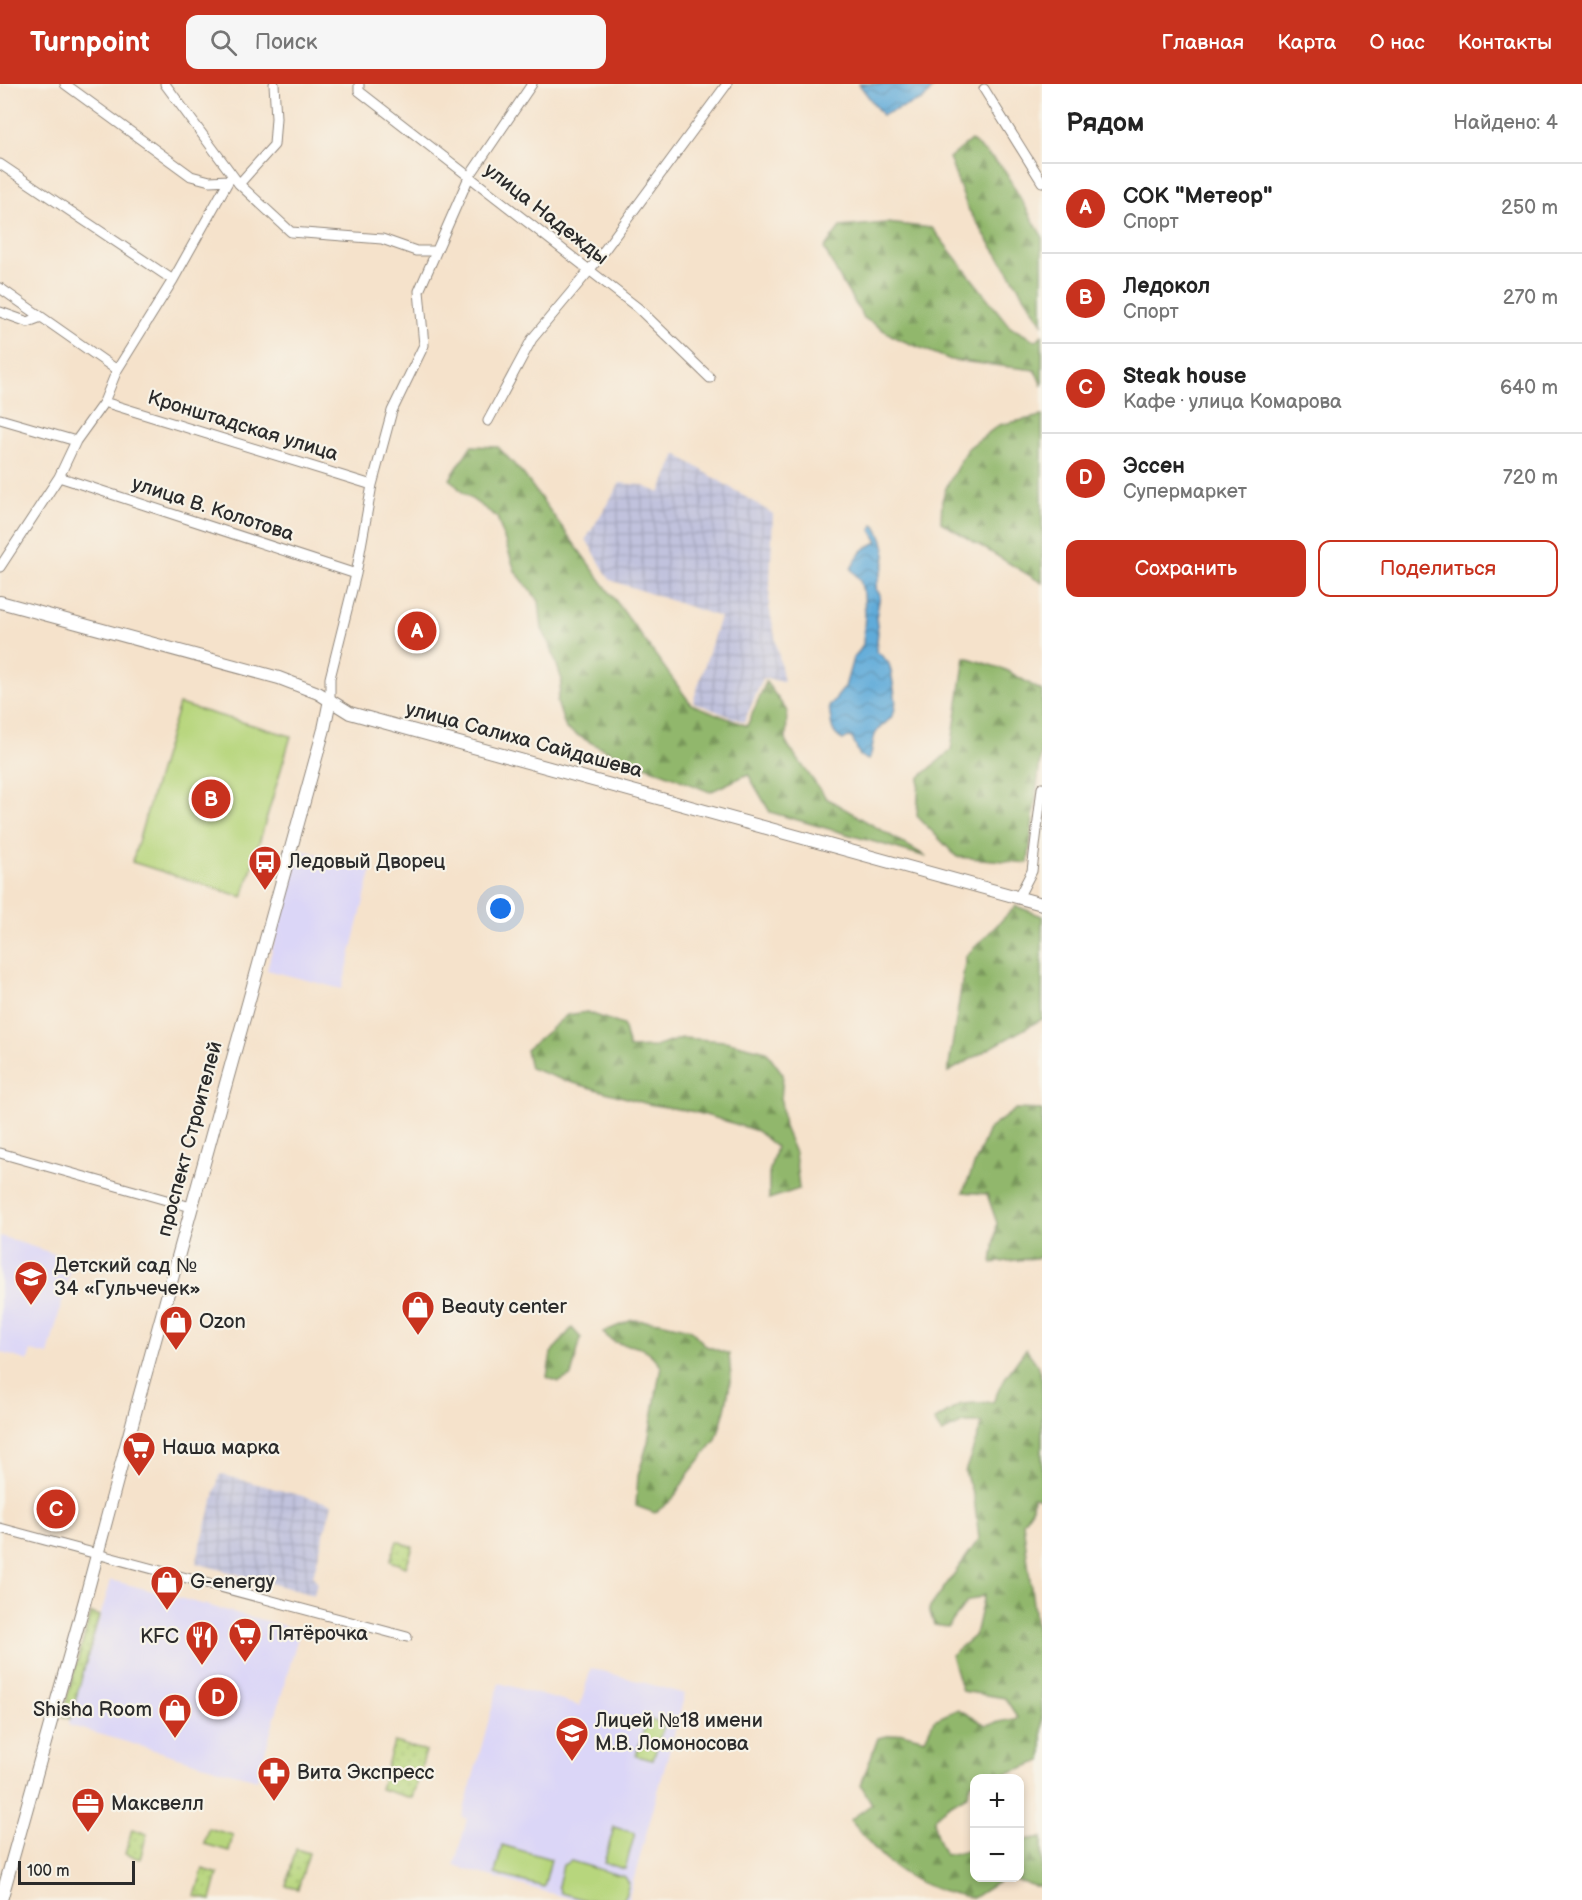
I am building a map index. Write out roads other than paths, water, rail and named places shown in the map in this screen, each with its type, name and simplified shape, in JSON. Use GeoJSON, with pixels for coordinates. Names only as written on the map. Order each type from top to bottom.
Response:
{"type":"FeatureCollection","features":[{"type":"Feature","properties":{"kind":"street"},"geometry":{"type":"LineString","coordinates":[[65,84],[191,176],[210,181],[234,181]]}},
{"type":"Feature","properties":{"kind":"street"},"geometry":{"type":"LineString","coordinates":[[165,84],[234,181],[291,232],[382,239],[416,251],[436,251]]}},
{"type":"Feature","properties":{"kind":"street"},"geometry":{"type":"LineString","coordinates":[[0,567],[59,477],[76,441],[104,402],[117,370],[234,181],[274,145],[276,118],[274,84]]}},
{"type":"Feature","properties":{"kind":"street","name":"улица Надежды"},"geometry":{"type":"LineString","coordinates":[[358,84],[358,91],[638,308],[710,378]]}},
{"type":"Feature","properties":{"kind":"street"},"geometry":{"type":"LineString","coordinates":[[330,700],[330,678],[356,574],[372,485],[392,411],[424,345],[419,291],[469,177],[531,84]]}},
{"type":"Feature","properties":{"kind":"street"},"geometry":{"type":"LineString","coordinates":[[488,421],[532,339],[589,271],[727,84]]}},
{"type":"Feature","properties":{"kind":"street"},"geometry":{"type":"LineString","coordinates":[[984,90],[1042,182]]}},
{"type":"Feature","properties":{"kind":"street"},"geometry":{"type":"LineString","coordinates":[[0,164],[173,280]]}},
{"type":"Feature","properties":{"kind":"street"},"geometry":{"type":"LineString","coordinates":[[0,288],[117,370]]}},
{"type":"Feature","properties":{"kind":"street"},"geometry":{"type":"LineString","coordinates":[[0,312],[28,322],[41,316]]}},
{"type":"Feature","properties":{"kind":"street","name":"Кронштадская улица"},"geometry":{"type":"LineString","coordinates":[[104,402],[372,485]]}},
{"type":"Feature","properties":{"kind":"street"},"geometry":{"type":"LineString","coordinates":[[0,419],[76,441]]}},
{"type":"Feature","properties":{"kind":"street","name":"улица В. Колотова"},"geometry":{"type":"LineString","coordinates":[[59,477],[356,574]]}},
{"type":"Feature","properties":{"kind":"street","name":"улица Салиха Сайдашева"},"geometry":{"type":"LineString","coordinates":[[0,602],[279,678],[310,689],[350,713],[1042,904]]}},
{"type":"Feature","properties":{"kind":"street","name":"проспект Строителей"},"geometry":{"type":"LineString","coordinates":[[1,1900],[324,729],[330,700]]}},
{"type":"Feature","properties":{"kind":"street"},"geometry":{"type":"LineString","coordinates":[[1019,896],[1032,871],[1042,788]]}},
{"type":"Feature","properties":{"kind":"street"},"geometry":{"type":"LineString","coordinates":[[0,1153],[191,1207]]}},
{"type":"Feature","properties":{"kind":"street"},"geometry":{"type":"LineString","coordinates":[[0,1528],[407,1637]]}},
{"type":"Feature","properties":{"kind":"water"},"geometry":{"type":"Polygon","coordinates":[[[859,84],[936,84],[924,99],[882,115],[859,84]]]}},
{"type":"Feature","properties":{"kind":"water"},"geometry":{"type":"Polygon","coordinates":[[[873,525],[882,537],[885,548],[884,564],[876,589],[880,595],[876,618],[878,632],[876,651],[889,665],[895,692],[895,704],[892,716],[876,733],[868,760],[860,756],[852,738],[848,737],[843,740],[835,734],[829,707],[845,687],[853,658],[863,644],[864,595],[860,580],[851,569],[862,552],[878,542],[871,530],[873,525]]]}},
{"type":"Feature","properties":{"kind":"place","name":"СОК \"Метеор\""},"geometry":{"type":"Point","coordinates":[417,631]}},
{"type":"Feature","properties":{"kind":"place","name":"Ледокол"},"geometry":{"type":"Point","coordinates":[211,799]}},
{"type":"Feature","properties":{"kind":"place","name":"Ледовый Дворец"},"geometry":{"type":"Point","coordinates":[265,891]}},
{"type":"Feature","properties":{"kind":"place","name":"Детский сад № 34 «Гульчечек»"},"geometry":{"type":"Point","coordinates":[31,1306]}},
{"type":"Feature","properties":{"kind":"place","name":"Beauty center"},"geometry":{"type":"Point","coordinates":[418,1336]}},
{"type":"Feature","properties":{"kind":"place","name":"Ozon"},"geometry":{"type":"Point","coordinates":[176,1351]}},
{"type":"Feature","properties":{"kind":"place","name":"Наша марка"},"geometry":{"type":"Point","coordinates":[139,1477]}},
{"type":"Feature","properties":{"kind":"place","name":"Steak house"},"geometry":{"type":"Point","coordinates":[56,1509]}},
{"type":"Feature","properties":{"kind":"place","name":"G-energy"},"geometry":{"type":"Point","coordinates":[167,1611]}},
{"type":"Feature","properties":{"kind":"place","name":"Пятёрочка"},"geometry":{"type":"Point","coordinates":[245,1663]}},
{"type":"Feature","properties":{"kind":"place","name":"KFC"},"geometry":{"type":"Point","coordinates":[202,1666]}},
{"type":"Feature","properties":{"kind":"place","name":"Эссен"},"geometry":{"type":"Point","coordinates":[218,1697]}},
{"type":"Feature","properties":{"kind":"place","name":"Shisha Room"},"geometry":{"type":"Point","coordinates":[175,1739]}},
{"type":"Feature","properties":{"kind":"place","name":"Лицей №18 имени М.В. Ломоносова"},"geometry":{"type":"Point","coordinates":[572,1762]}},
{"type":"Feature","properties":{"kind":"place","name":"Вита Экспресс"},"geometry":{"type":"Point","coordinates":[274,1802]}},
{"type":"Feature","properties":{"kind":"place","name":"Максвелл"},"geometry":{"type":"Point","coordinates":[88,1833]}}]}
